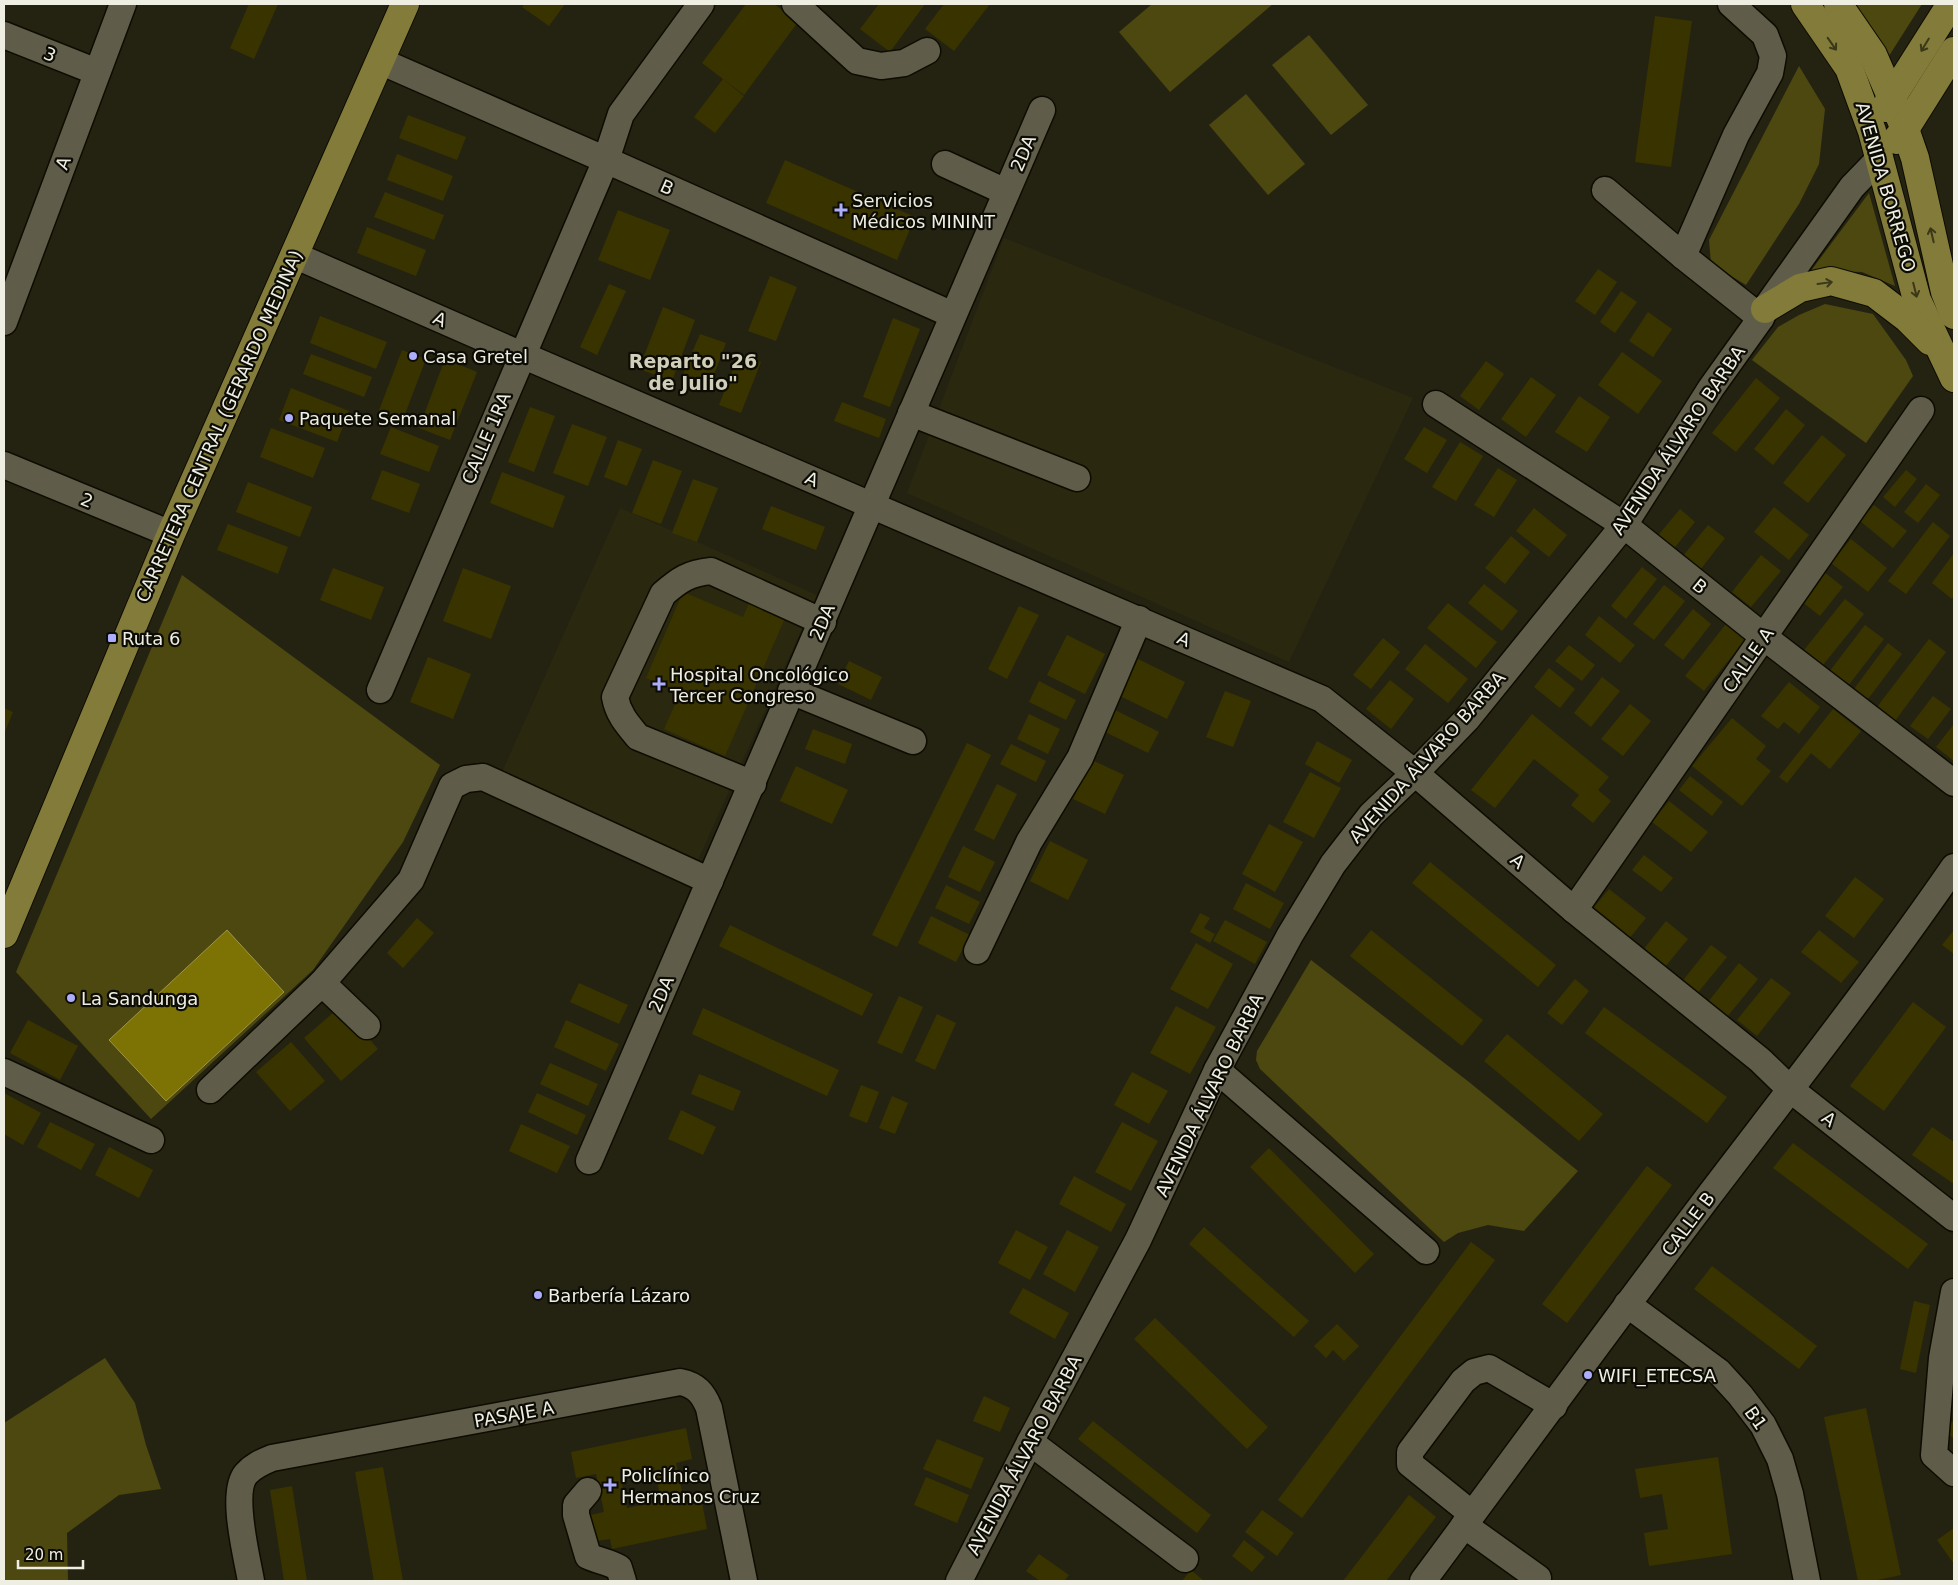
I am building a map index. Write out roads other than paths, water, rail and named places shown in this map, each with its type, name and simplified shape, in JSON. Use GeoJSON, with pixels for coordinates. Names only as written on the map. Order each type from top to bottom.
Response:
{"type":"FeatureCollection","features":[{"type":"Feature","properties":{"kind":"main road","name":"CARRETERA CENTRAL (GERARDO MEDINA)"},"geometry":{"type":"LineString","coordinates":[[4,934],[171,534],[405,4]]}},
{"type":"Feature","properties":{"kind":"main road","name":"AVENIDA BORREGO"},"geometry":{"type":"LineString","coordinates":[[1804,4],[1849,68],[1880,158],[1917,300],[1949,367]]}},
{"type":"Feature","properties":{"kind":"main road","name":"AVENIDA BORREGO"},"geometry":{"type":"LineString","coordinates":[[1838,4],[1873,55],[1905,129],[1915,158],[1945,292],[1954,315]]}},
{"type":"Feature","properties":{"kind":"main road","name":"AVENIDA ÁLVARO BARBA"},"geometry":{"type":"LineString","coordinates":[[1872,131],[1951,4]]}},
{"type":"Feature","properties":{"kind":"main road","name":"AVENIDA ÁLVARO BARBA"},"geometry":{"type":"LineString","coordinates":[[1880,158],[1905,129],[1954,51]]}},
{"type":"Feature","properties":{"kind":"main road"},"geometry":{"type":"LineString","coordinates":[[1763,313],[1800,288],[1831,281],[1874,293],[1908,319],[1949,367]]}},
{"type":"Feature","properties":{"kind":"street","name":"A"},"geometry":{"type":"LineString","coordinates":[[4,322],[123,4]]}},
{"type":"Feature","properties":{"kind":"street","name":"CALLE 1RA"},"geometry":{"type":"LineString","coordinates":[[380,690],[606,160],[621,114],[701,4]]}},
{"type":"Feature","properties":{"kind":"street"},"geometry":{"type":"LineString","coordinates":[[795,4],[857,61],[881,66],[904,64],[927,52]]}},
{"type":"Feature","properties":{"kind":"street"},"geometry":{"type":"LineString","coordinates":[[1683,256],[1736,135],[1770,72],[1773,56],[1766,35],[1731,4]]}},
{"type":"Feature","properties":{"kind":"street","name":"3"},"geometry":{"type":"LineString","coordinates":[[4,35],[97,72]]}},
{"type":"Feature","properties":{"kind":"street","name":"B"},"geometry":{"type":"LineString","coordinates":[[380,61],[953,315]]}},
{"type":"Feature","properties":{"kind":"street","name":"2DA"},"geometry":{"type":"LineString","coordinates":[[589,1161],[1042,110]]}},
{"type":"Feature","properties":{"kind":"street","name":"AVENIDA ÁLVARO BARBA"},"geometry":{"type":"LineString","coordinates":[[1852,187],[1872,131]]}},
{"type":"Feature","properties":{"kind":"street","name":"AVENIDA ÁLVARO BARBA"},"geometry":{"type":"LineString","coordinates":[[959,1581],[1030,1442],[1138,1240],[1217,1070],[1290,935],[1333,864],[1371,815],[1416,773],[1467,719],[1624,525],[1711,388],[1763,313],[1852,187],[1880,158]]}},
{"type":"Feature","properties":{"kind":"street"},"geometry":{"type":"LineString","coordinates":[[945,164],[1006,192]]}},
{"type":"Feature","properties":{"kind":"street"},"geometry":{"type":"LineString","coordinates":[[1605,190],[1683,256],[1763,313]]}},
{"type":"Feature","properties":{"kind":"street","name":"A"},"geometry":{"type":"LineString","coordinates":[[294,255],[1322,699],[1416,773],[1574,910],[1760,1060],[1790,1089],[1954,1218]]}},
{"type":"Feature","properties":{"kind":"street","name":"B"},"geometry":{"type":"LineString","coordinates":[[1436,404],[1624,525],[1764,637],[1954,783]]}},
{"type":"Feature","properties":{"kind":"street","name":"CALLE A"},"geometry":{"type":"LineString","coordinates":[[1574,910],[1921,410]]}},
{"type":"Feature","properties":{"kind":"street"},"geometry":{"type":"LineString","coordinates":[[911,413],[1077,478]]}},
{"type":"Feature","properties":{"kind":"street","name":"2"},"geometry":{"type":"LineString","coordinates":[[4,465],[171,534]]}},
{"type":"Feature","properties":{"kind":"street"},"geometry":{"type":"LineString","coordinates":[[753,784],[638,737],[625,722],[617,708],[615,697],[663,594],[676,582],[695,572],[711,571],[822,622]]}},
{"type":"Feature","properties":{"kind":"street"},"geometry":{"type":"LineString","coordinates":[[977,951],[1029,842],[1080,758],[1139,620]]}},
{"type":"Feature","properties":{"kind":"street"},"geometry":{"type":"LineString","coordinates":[[791,691],[913,741]]}},
{"type":"Feature","properties":{"kind":"street"},"geometry":{"type":"LineString","coordinates":[[210,1090],[322,983],[411,880],[452,786],[466,779],[483,777],[710,881]]}},
{"type":"Feature","properties":{"kind":"street","name":"CALLE B"},"geometry":{"type":"LineString","coordinates":[[1422,1581],[1554,1406],[1627,1304],[1901,945],[1954,867]]}},
{"type":"Feature","properties":{"kind":"street"},"geometry":{"type":"LineString","coordinates":[[322,983],[367,1026]]}},
{"type":"Feature","properties":{"kind":"street"},"geometry":{"type":"LineString","coordinates":[[1217,1070],[1426,1251]]}},
{"type":"Feature","properties":{"kind":"street"},"geometry":{"type":"LineString","coordinates":[[4,1072],[151,1140]]}},
{"type":"Feature","properties":{"kind":"street"},"geometry":{"type":"LineString","coordinates":[[1954,1292],[1942,1358],[1934,1455],[1954,1473]]}},
{"type":"Feature","properties":{"kind":"street","name":"B1"},"geometry":{"type":"LineString","coordinates":[[1627,1304],[1719,1372],[1763,1425],[1780,1459],[1790,1494],[1807,1581]]}},
{"type":"Feature","properties":{"kind":"street"},"geometry":{"type":"LineString","coordinates":[[1536,1581],[1538,1578],[1468,1520],[1410,1464],[1410,1452],[1457,1389],[1474,1372],[1489,1368],[1554,1406]]}},
{"type":"Feature","properties":{"kind":"street","name":"PASAJE A"},"geometry":{"type":"LineString","coordinates":[[251,1581],[238,1505],[239,1488],[245,1475],[257,1464],[272,1458],[630,1393],[680,1382],[690,1384],[699,1390],[709,1408],[744,1581]]}},
{"type":"Feature","properties":{"kind":"street"},"geometry":{"type":"LineString","coordinates":[[1030,1442],[1185,1559]]}},
{"type":"Feature","properties":{"kind":"street"},"geometry":{"type":"LineString","coordinates":[[588,1491],[576,1505],[576,1514],[588,1556],[610,1562],[619,1568],[623,1581]]}},
{"type":"Feature","properties":{"kind":"place","name":"Servicios Médicos MININT"},"geometry":{"type":"Point","coordinates":[841,210]}},
{"type":"Feature","properties":{"kind":"place","name":"Casa Gretel"},"geometry":{"type":"Point","coordinates":[413,356]}},
{"type":"Feature","properties":{"kind":"place","name":"Paquete Semanal"},"geometry":{"type":"Point","coordinates":[289,418]}},
{"type":"Feature","properties":{"kind":"place","name":"Ruta 6"},"geometry":{"type":"Point","coordinates":[112,638]}},
{"type":"Feature","properties":{"kind":"place","name":"Hospital Oncológico Tercer Congreso"},"geometry":{"type":"Point","coordinates":[659,684]}},
{"type":"Feature","properties":{"kind":"place","name":"La Sandunga"},"geometry":{"type":"Point","coordinates":[71,998]}},
{"type":"Feature","properties":{"kind":"place","name":"Barbería Lázaro"},"geometry":{"type":"Point","coordinates":[538,1295]}},
{"type":"Feature","properties":{"kind":"place","name":"WIFI_ETECSA"},"geometry":{"type":"Point","coordinates":[1588,1375]}},
{"type":"Feature","properties":{"kind":"place","name":"Policlínico Hermanos Cruz"},"geometry":{"type":"Point","coordinates":[610,1485]}},
{"type":"Feature","properties":{"kind":"district","name":"Reparto \"26 de Julio\""},"geometry":{"type":"Point","coordinates":[693,372]}}]}
